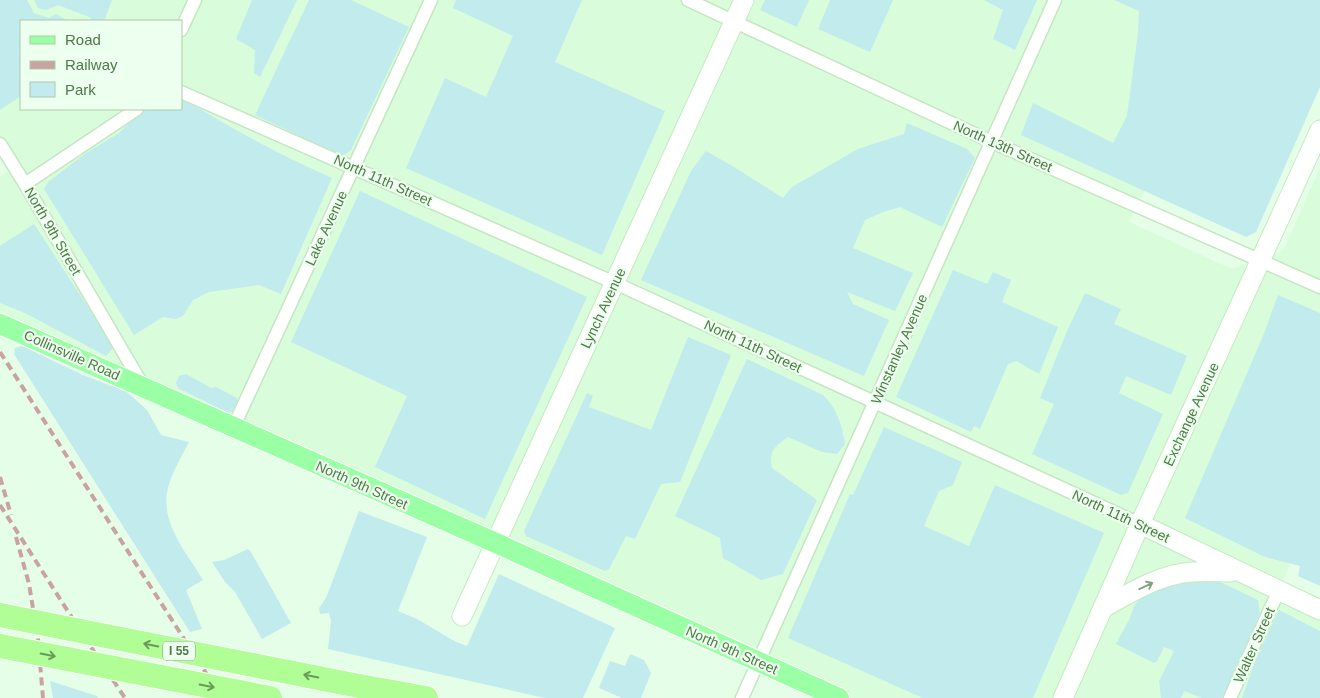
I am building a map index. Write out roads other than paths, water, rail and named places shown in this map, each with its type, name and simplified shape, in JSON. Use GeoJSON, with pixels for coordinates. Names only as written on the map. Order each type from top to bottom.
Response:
{"type":"FeatureCollection","features":[{"type":"Feature","properties":{"kind":"highway","name":"I 55"},"geometry":{"type":"LineString","coordinates":[[0,615],[426,698]]}},
{"type":"Feature","properties":{"kind":"highway","name":"I 55"},"geometry":{"type":"LineString","coordinates":[[0,646],[270,698]]}},
{"type":"Feature","properties":{"kind":"main road","name":"Collinsville Road"},"geometry":{"type":"LineString","coordinates":[[0,324],[143,386]]}},
{"type":"Feature","properties":{"kind":"main road","name":"North 9th Street"},"geometry":{"type":"LineString","coordinates":[[143,386],[233,428],[496,543],[839,698]]}},
{"type":"Feature","properties":{"kind":"street"},"geometry":{"type":"LineString","coordinates":[[182,28],[194,0]]}},
{"type":"Feature","properties":{"kind":"street","name":"Lake Avenue"},"geometry":{"type":"LineString","coordinates":[[233,428],[431,0]]}},
{"type":"Feature","properties":{"kind":"street","name":"North 13th Street"},"geometry":{"type":"LineString","coordinates":[[688,0],[992,142],[1320,287]]}},
{"type":"Feature","properties":{"kind":"street","name":"Lynch Avenue"},"geometry":{"type":"LineString","coordinates":[[462,616],[744,0]]}},
{"type":"Feature","properties":{"kind":"street","name":"Winstanley Avenue"},"geometry":{"type":"LineString","coordinates":[[742,698],[1055,0]]}},
{"type":"Feature","properties":{"kind":"street","name":"North 11th Street"},"geometry":{"type":"LineString","coordinates":[[182,92],[615,283],[1140,524],[1278,592],[1320,610]]}},
{"type":"Feature","properties":{"kind":"street"},"geometry":{"type":"LineString","coordinates":[[26,184],[136,110]]}},
{"type":"Feature","properties":{"kind":"street","name":"Exchange Avenue"},"geometry":{"type":"LineString","coordinates":[[1063,698],[1140,524],[1262,261],[1320,130]]}},
{"type":"Feature","properties":{"kind":"street","name":"North 9th Street"},"geometry":{"type":"LineString","coordinates":[[0,144],[26,184],[143,386]]}},
{"type":"Feature","properties":{"kind":"street"},"geometry":{"type":"LineString","coordinates":[[1103,608],[1143,587],[1172,576],[1191,572],[1237,572]]}},
{"type":"Feature","properties":{"kind":"street","name":"Walter Street"},"geometry":{"type":"LineString","coordinates":[[1230,698],[1278,592]]}},
{"type":"Feature","properties":{"kind":"railway"},"geometry":{"type":"LineString","coordinates":[[0,352],[222,698]]}},
{"type":"Feature","properties":{"kind":"railway"},"geometry":{"type":"LineString","coordinates":[[0,477],[11,515]]}},
{"type":"Feature","properties":{"kind":"railway"},"geometry":{"type":"LineString","coordinates":[[0,505],[125,698]]}},
{"type":"Feature","properties":{"kind":"railway"},"geometry":{"type":"LineString","coordinates":[[16,537],[29,584],[38,639],[43,698]]}}]}
